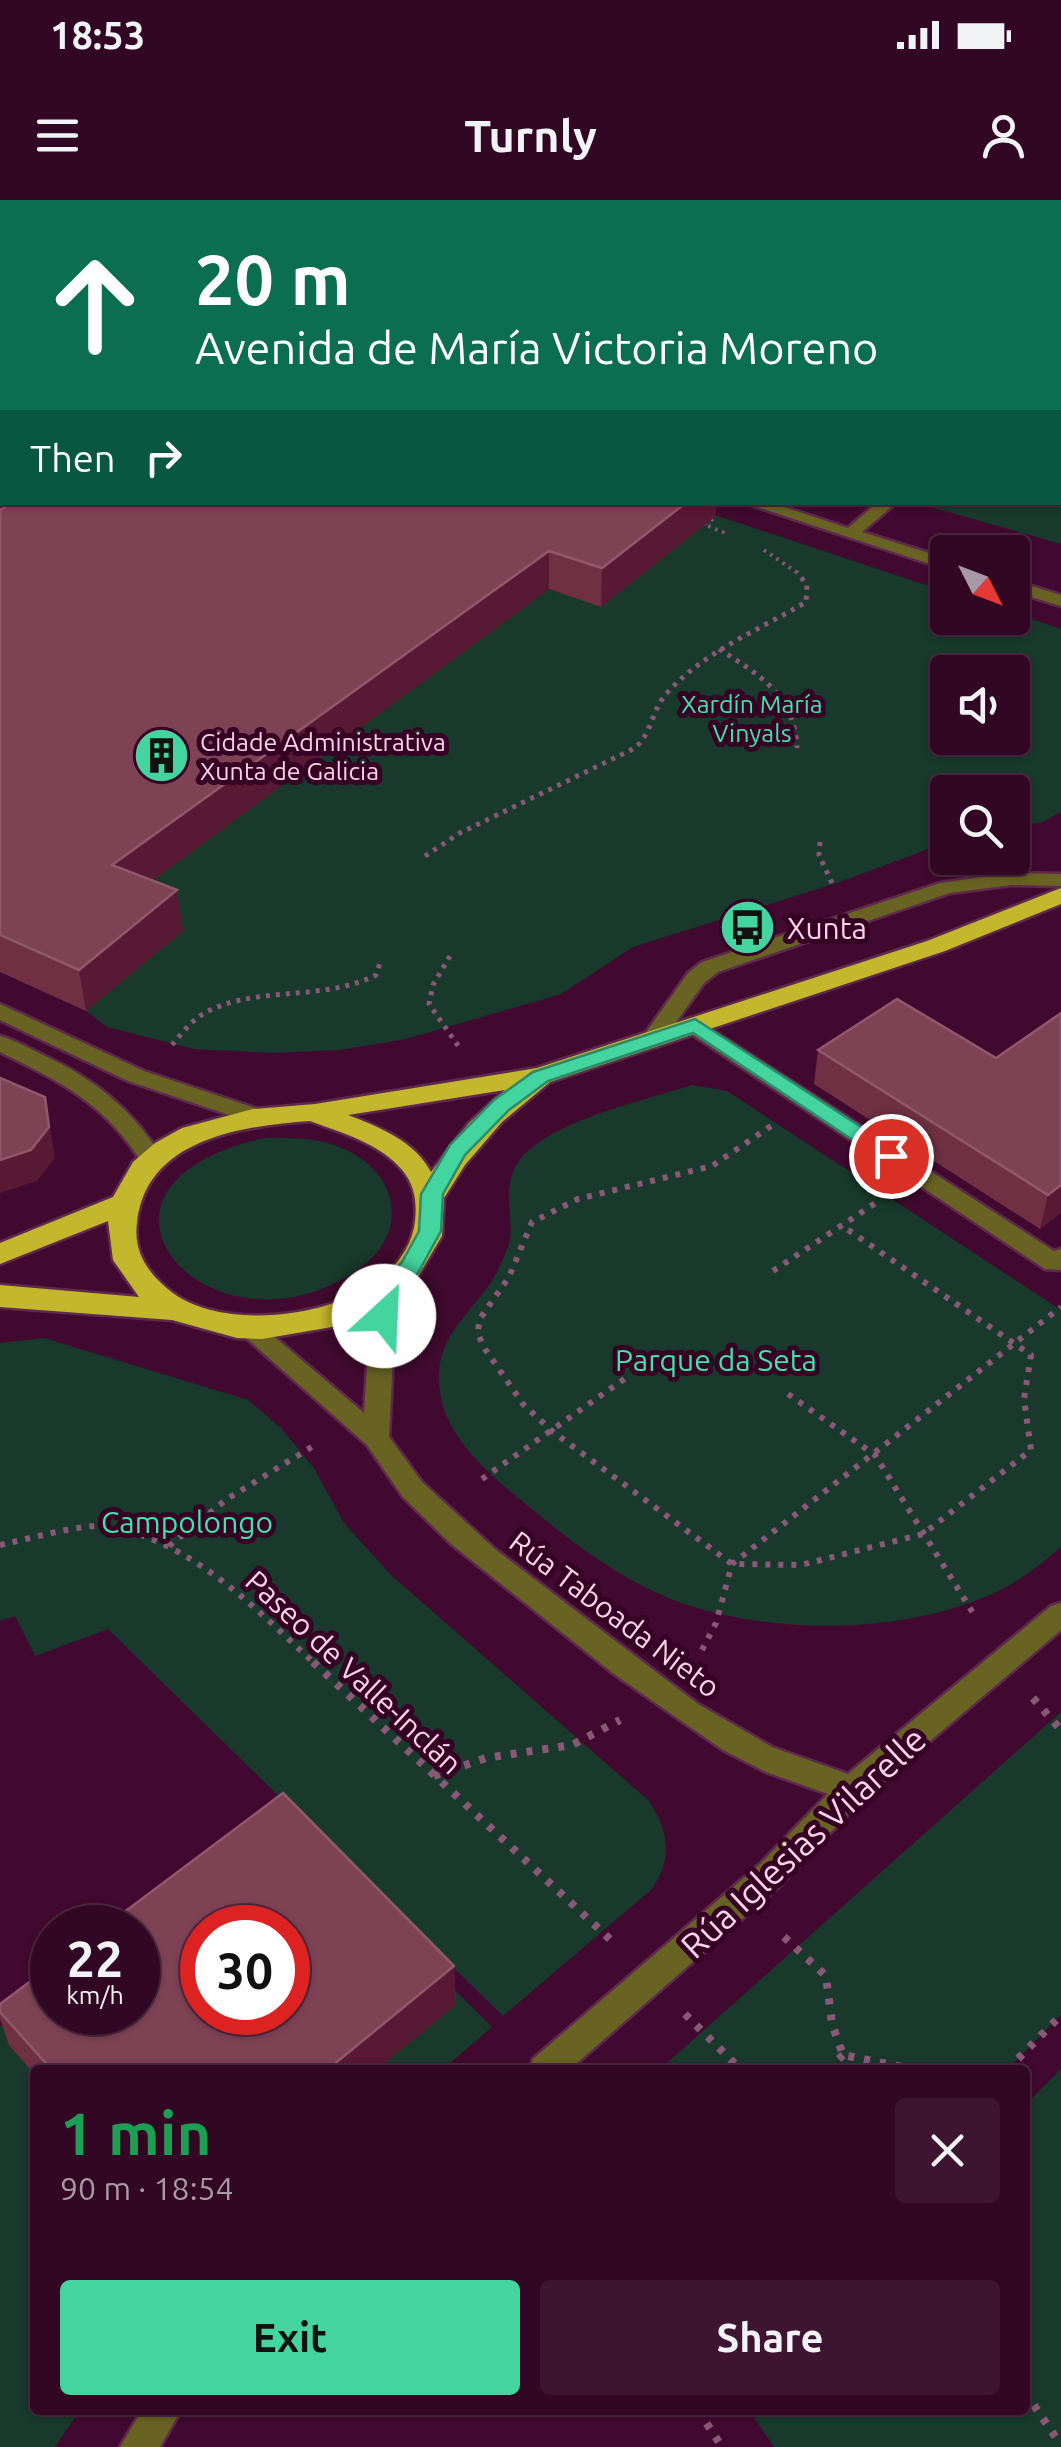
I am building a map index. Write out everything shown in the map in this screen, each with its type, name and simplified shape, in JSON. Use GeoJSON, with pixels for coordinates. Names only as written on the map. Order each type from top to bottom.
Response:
{"type":"FeatureCollection","features":[{"type":"Feature","properties":{"kind":"highway"},"geometry":{"type":"LineString","coordinates":[[540,1076],[457,1150],[432,1194],[430,1231],[410,1267],[384,1294],[342,1315],[299,1326],[248,1328],[212,1324],[176,1310],[140,1284],[120,1250],[123,1204],[152,1160],[183,1139],[219,1124],[540,1076],[936,946],[1061,894]]}},
{"type":"Feature","properties":{"kind":"highway"},"geometry":{"type":"LineString","coordinates":[[312,1112],[354,1123],[389,1141],[413,1163],[432,1194]]}},
{"type":"Feature","properties":{"kind":"highway"},"geometry":{"type":"LineString","coordinates":[[0,1254],[123,1204]]}},
{"type":"Feature","properties":{"kind":"highway"},"geometry":{"type":"LineString","coordinates":[[0,1296],[176,1310]]}},
{"type":"Feature","properties":{"kind":"street"},"geometry":{"type":"LineString","coordinates":[[759,505],[930,559]]}},
{"type":"Feature","properties":{"kind":"street"},"geometry":{"type":"LineString","coordinates":[[850,534],[885,505]]}},
{"type":"Feature","properties":{"kind":"street"},"geometry":{"type":"LineString","coordinates":[[1030,591],[1061,600]]}},
{"type":"Feature","properties":{"kind":"street"},"geometry":{"type":"LineString","coordinates":[[652,1041],[696,978],[710,966],[947,887],[1011,879],[1061,880]]}},
{"type":"Feature","properties":{"kind":"street"},"geometry":{"type":"LineString","coordinates":[[0,1011],[136,1076],[256,1116]]}},
{"type":"Feature","properties":{"kind":"street"},"geometry":{"type":"LineString","coordinates":[[695,1026],[1054,1263],[1061,1258]]}},
{"type":"Feature","properties":{"kind":"street"},"geometry":{"type":"LineString","coordinates":[[0,1043],[107,1100],[130,1123],[152,1160]]}},
{"type":"Feature","properties":{"kind":"street"},"geometry":{"type":"LineString","coordinates":[[376,1438],[384,1294]]}},
{"type":"Feature","properties":{"kind":"street","name":"Rúa Taboada Nieto"},"geometry":{"type":"LineString","coordinates":[[248,1328],[376,1438],[407,1482],[477,1548],[656,1691],[733,1742],[808,1777],[852,1788]]}},
{"type":"Feature","properties":{"kind":"street","name":"Rúa Iglesias Vilarelle"},"geometry":{"type":"LineString","coordinates":[[551,2065],[771,1874],[852,1788],[1061,1614]]}},
{"type":"Feature","properties":{"kind":"street"},"geometry":{"type":"LineString","coordinates":[[138,2447],[159,2415]]}},
{"type":"Feature","properties":{"kind":"path"},"geometry":{"type":"LineString","coordinates":[[720,514],[704,524],[733,536]]}},
{"type":"Feature","properties":{"kind":"path"},"geometry":{"type":"LineString","coordinates":[[425,856],[460,833],[625,756],[646,738],[652,712],[669,691],[718,648],[750,637],[806,602],[807,585],[796,570],[760,548]]}},
{"type":"Feature","properties":{"kind":"path"},"geometry":{"type":"LineString","coordinates":[[718,648],[782,692],[797,721],[796,748]]}},
{"type":"Feature","properties":{"kind":"path"},"geometry":{"type":"LineString","coordinates":[[820,842],[824,872],[842,896]]}},
{"type":"Feature","properties":{"kind":"path"},"geometry":{"type":"LineString","coordinates":[[450,956],[426,999],[431,1012],[458,1045]]}},
{"type":"Feature","properties":{"kind":"path"},"geometry":{"type":"LineString","coordinates":[[168,1049],[206,1012],[255,1000],[346,990],[376,974],[381,960]]}},
{"type":"Feature","properties":{"kind":"path"},"geometry":{"type":"LineString","coordinates":[[785,1121],[761,1130],[712,1166],[578,1200],[532,1222],[509,1277],[479,1320],[478,1334],[523,1404],[552,1431],[732,1564],[801,1565],[923,1534],[1031,1450],[1024,1399],[1031,1355],[841,1225]]}},
{"type":"Feature","properties":{"kind":"path"},"geometry":{"type":"LineString","coordinates":[[773,1271],[893,1192]]}},
{"type":"Feature","properties":{"kind":"path"},"geometry":{"type":"LineString","coordinates":[[702,1650],[716,1623],[732,1564],[1061,1307]]}},
{"type":"Feature","properties":{"kind":"path"},"geometry":{"type":"LineString","coordinates":[[482,1479],[630,1375]]}},
{"type":"Feature","properties":{"kind":"path"},"geometry":{"type":"LineString","coordinates":[[788,1394],[875,1455],[972,1613]]}},
{"type":"Feature","properties":{"kind":"path"},"geometry":{"type":"LineString","coordinates":[[169,1546],[227,1499],[315,1445]]}},
{"type":"Feature","properties":{"kind":"path","name":"Paseo de Valle-Inclán"},"geometry":{"type":"LineString","coordinates":[[0,1545],[103,1526],[169,1546],[240,1594],[620,1949]]}},
{"type":"Feature","properties":{"kind":"path"},"geometry":{"type":"LineString","coordinates":[[1033,1698],[1061,1730]]}},
{"type":"Feature","properties":{"kind":"path"},"geometry":{"type":"LineString","coordinates":[[434,1776],[487,1758],[564,1750],[599,1738],[626,1714]]}},
{"type":"Feature","properties":{"kind":"path"},"geometry":{"type":"LineString","coordinates":[[784,1937],[826,1976],[832,2024],[843,2055]]}},
{"type":"Feature","properties":{"kind":"path"},"geometry":{"type":"LineString","coordinates":[[681,2010],[736,2065]]}},
{"type":"Feature","properties":{"kind":"path"},"geometry":{"type":"LineString","coordinates":[[1013,2065],[1061,2015]]}},
{"type":"Feature","properties":{"kind":"path"},"geometry":{"type":"LineString","coordinates":[[832,2065],[843,2055]]}},
{"type":"Feature","properties":{"kind":"path"},"geometry":{"type":"LineString","coordinates":[[843,2055],[901,2065]]}},
{"type":"Feature","properties":{"kind":"path"},"geometry":{"type":"LineString","coordinates":[[1030,2400],[1061,2446]]}},
{"type":"Feature","properties":{"kind":"path"},"geometry":{"type":"LineString","coordinates":[[701,2415],[722,2447]]}},
{"type":"Feature","properties":{"kind":"green space"},"geometry":{"type":"Polygon","coordinates":[[[1061,505],[1061,544],[931,507],[1061,505]]]}},
{"type":"Feature","properties":{"kind":"green space","name":"Xardín María Vinyals"},"geometry":{"type":"Polygon","coordinates":[[[715,515],[930,586],[930,635],[1030,635],[1030,619],[1061,629],[1061,812],[1030,824],[1030,775],[930,775],[930,848],[840,882],[633,947],[561,994],[406,1039],[340,1050],[273,1053],[194,1049],[107,1027],[86,1011],[182,931],[118,906],[549,589],[602,606],[715,515]]]}},
{"type":"Feature","properties":{"kind":"green space","name":"Parque da Seta"},"geometry":{"type":"Polygon","coordinates":[[[692,1085],[727,1091],[1061,1310],[1061,1547],[1025,1575],[995,1593],[952,1609],[881,1623],[807,1625],[735,1617],[676,1601],[605,1564],[506,1488],[463,1444],[444,1410],[439,1371],[447,1342],[492,1281],[507,1250],[513,1172],[524,1155],[566,1127],[692,1085]]]}},
{"type":"Feature","properties":{"kind":"green space"},"geometry":{"type":"Polygon","coordinates":[[[265,1138],[300,1138],[334,1145],[372,1168],[384,1184],[391,1201],[392,1219],[375,1255],[356,1271],[301,1295],[249,1298],[205,1285],[174,1259],[159,1227],[167,1193],[200,1162],[265,1138]]]}},
{"type":"Feature","properties":{"kind":"green space","name":"Campolongo"},"geometry":{"type":"Polygon","coordinates":[[[44,1338],[248,1400],[281,1428],[314,1468],[344,1523],[391,1575],[649,1801],[661,1823],[666,1845],[663,1867],[652,1889],[503,2016],[108,1629],[35,1656],[15,1616],[0,1621],[0,1343],[44,1338]]]}},
{"type":"Feature","properties":{"kind":"green space"},"geometry":{"type":"Polygon","coordinates":[[[1061,1712],[1061,2015],[1012,2065],[665,2065],[1061,1712]]]}},
{"type":"Feature","properties":{"kind":"green space"},"geometry":{"type":"Polygon","coordinates":[[[276,1813],[492,2027],[448,2065],[30,2065],[30,2415],[77,2415],[55,2447],[0,2447],[0,2026],[30,2003],[30,2035],[160,2035],[160,1910],[276,1813]]]}},
{"type":"Feature","properties":{"kind":"green space"},"geometry":{"type":"Polygon","coordinates":[[[1061,2069],[1061,2447],[774,2447],[752,2415],[1030,2415],[1030,2100],[1061,2069]]]}},
{"type":"Feature","properties":{"kind":"building","name":"Cidade Administrativa Xunta de Galicia"},"geometry":{"type":"Polygon","coordinates":[[[9,505],[683,505],[602,568],[549,551],[112,865],[177,890],[79,970],[0,935],[0,510],[9,505]]]}},
{"type":"Feature","properties":{"kind":"building"},"geometry":{"type":"Polygon","coordinates":[[[897,999],[996,1058],[1061,1013],[1061,1185],[1048,1195],[818,1050],[897,999]]]}},
{"type":"Feature","properties":{"kind":"building"},"geometry":{"type":"Polygon","coordinates":[[[0,1078],[45,1097],[49,1127],[31,1150],[0,1160],[0,1078]]]}},
{"type":"Feature","properties":{"kind":"building"},"geometry":{"type":"Polygon","coordinates":[[[283,1793],[454,1966],[333,2065],[48,2065],[0,2012],[0,2004],[30,1982],[30,2035],[160,2035],[160,1905],[134,1905],[283,1793]]]}},
{"type":"Feature","properties":{"kind":"place","name":"Cidade Administrativa Xunta de Galicia"},"geometry":{"type":"Point","coordinates":[161,756]}},
{"type":"Feature","properties":{"kind":"place","name":"Xunta"},"geometry":{"type":"Point","coordinates":[748,928]}},
{"type":"Feature","properties":{"kind":"route"},"geometry":{"type":"LineString","coordinates":[[384,1316],[384,1294],[410,1267],[430,1231],[432,1194],[457,1150],[502,1105],[540,1076],[695,1026],[891,1156]]}}]}
